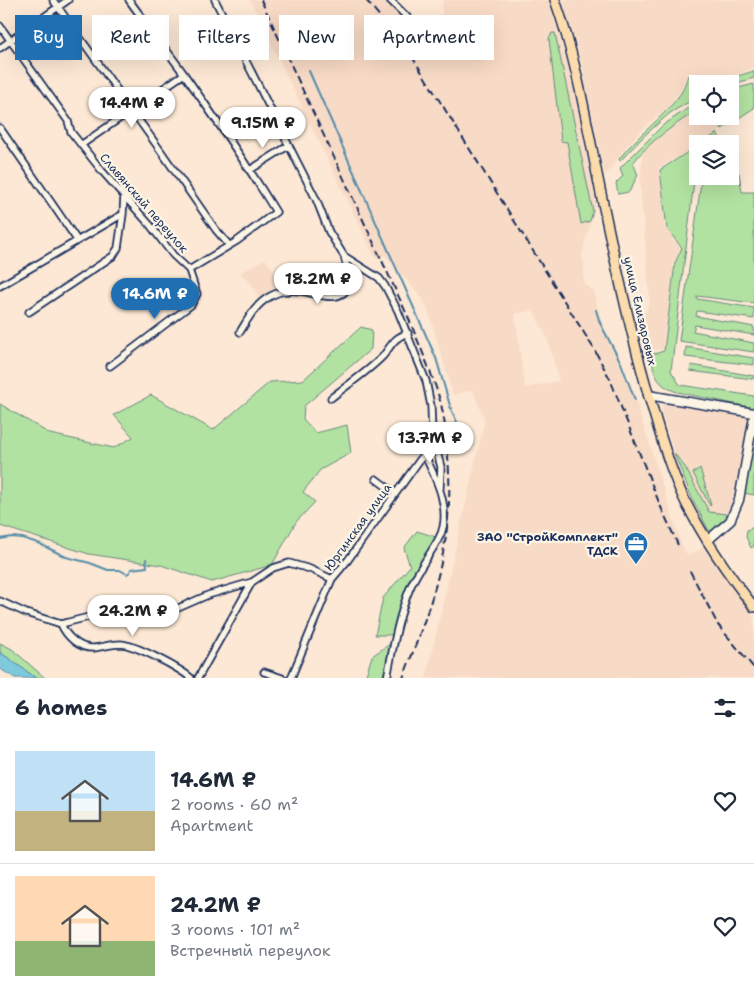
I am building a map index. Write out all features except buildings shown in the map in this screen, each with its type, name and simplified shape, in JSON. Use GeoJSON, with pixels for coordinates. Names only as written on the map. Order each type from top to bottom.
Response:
{"type":"FeatureCollection","features":[{"type":"Feature","properties":{"kind":"main road","name":"улица Елизаровых"},"geometry":{"type":"LineString","coordinates":[[555,0],[575,68],[608,224],[648,395],[666,456],[686,502],[707,541],[754,607]]}},
{"type":"Feature","properties":{"kind":"street"},"geometry":{"type":"LineString","coordinates":[[53,0],[228,245]]}},
{"type":"Feature","properties":{"kind":"street"},"geometry":{"type":"LineString","coordinates":[[0,48],[68,0]]}},
{"type":"Feature","properties":{"kind":"street"},"geometry":{"type":"LineString","coordinates":[[110,366],[191,305],[197,294],[189,270],[237,241],[276,212],[250,170],[184,74],[129,0]]}},
{"type":"Feature","properties":{"kind":"street"},"geometry":{"type":"LineString","coordinates":[[215,0],[316,199],[329,232],[344,256],[351,284],[346,293],[339,296],[289,290],[270,297],[256,307],[240,332]]}},
{"type":"Feature","properties":{"kind":"street"},"geometry":{"type":"LineString","coordinates":[[390,0],[405,15]]}},
{"type":"Feature","properties":{"kind":"street","name":"Славянский переулок"},"geometry":{"type":"LineString","coordinates":[[0,26],[68,121],[71,132],[81,145],[150,225],[173,255],[189,270]]}},
{"type":"Feature","properties":{"kind":"street"},"geometry":{"type":"LineString","coordinates":[[81,145],[130,109],[184,74]]}},
{"type":"Feature","properties":{"kind":"street"},"geometry":{"type":"LineString","coordinates":[[0,128],[77,240]]}},
{"type":"Feature","properties":{"kind":"street"},"geometry":{"type":"LineString","coordinates":[[250,170],[288,146]]}},
{"type":"Feature","properties":{"kind":"street"},"geometry":{"type":"LineString","coordinates":[[29,312],[113,256],[118,248],[124,196]]}},
{"type":"Feature","properties":{"kind":"street"},"geometry":{"type":"LineString","coordinates":[[0,286],[123,214]]}},
{"type":"Feature","properties":{"kind":"street","name":"Юргинская улица"},"geometry":{"type":"LineString","coordinates":[[291,678],[332,579],[424,454],[432,434],[431,406],[426,381],[408,333],[385,286],[378,278],[344,256]]}},
{"type":"Feature","properties":{"kind":"street"},"geometry":{"type":"LineString","coordinates":[[331,398],[383,356],[389,345],[400,336],[408,333]]}},
{"type":"Feature","properties":{"kind":"street"},"geometry":{"type":"LineString","coordinates":[[648,395],[754,414],[739,500],[730,521],[707,541]]}},
{"type":"Feature","properties":{"kind":"street"},"geometry":{"type":"LineString","coordinates":[[432,434],[441,467],[440,492]]}},
{"type":"Feature","properties":{"kind":"street"},"geometry":{"type":"LineString","coordinates":[[387,678],[402,610],[411,586],[440,536],[444,524],[440,492],[424,454]]}},
{"type":"Feature","properties":{"kind":"street"},"geometry":{"type":"LineString","coordinates":[[376,479],[395,493]]}},
{"type":"Feature","properties":{"kind":"street"},"geometry":{"type":"LineString","coordinates":[[0,601],[26,613],[61,624],[140,604],[176,609],[208,595],[252,582],[273,568],[289,563],[310,568],[332,579]]}},
{"type":"Feature","properties":{"kind":"street"},"geometry":{"type":"LineString","coordinates":[[198,678],[252,582]]}},
{"type":"Feature","properties":{"kind":"street"},"geometry":{"type":"LineString","coordinates":[[61,624],[67,636],[87,648],[122,644],[144,652],[182,671],[191,678]]}},
{"type":"Feature","properties":{"kind":"street"},"geometry":{"type":"LineString","coordinates":[[264,672],[282,678]]}},
{"type":"Feature","properties":{"kind":"shaded area"},"geometry":{"type":"Polygon","coordinates":[[[250,0],[385,0],[399,15],[364,15],[364,60],[494,60],[494,15],[442,15],[444,0],[548,0],[573,90],[596,204],[582,258],[584,262],[584,284],[594,291],[608,340],[635,399],[681,543],[688,556],[703,548],[754,618],[754,678],[426,678],[485,419],[472,390],[453,395],[431,319],[423,299],[385,255],[376,259],[279,60],[354,60],[354,15],[279,15],[279,60],[269,39],[269,15],[257,15],[250,0]],[[533,310],[515,314],[525,388],[559,381],[548,340],[533,310]]]}},
{"type":"Feature","properties":{"kind":"shaded area"},"geometry":{"type":"Polygon","coordinates":[[[562,0],[754,0],[754,69],[734,75],[687,73],[681,89],[665,111],[649,123],[625,148],[605,176],[580,56],[562,0]]]}},
{"type":"Feature","properties":{"kind":"shaded area"},"geometry":{"type":"Polygon","coordinates":[[[689,114],[689,125],[720,125],[722,129],[712,135],[689,135],[689,149],[659,168],[666,230],[682,248],[674,263],[664,349],[652,350],[643,318],[650,301],[640,185],[643,150],[659,131],[689,114]]]}},
{"type":"Feature","properties":{"kind":"shaded area"},"geometry":{"type":"Polygon","coordinates":[[[265,259],[273,269],[277,279],[276,285],[260,301],[252,284],[240,273],[265,259]]]}},
{"type":"Feature","properties":{"kind":"shaded area"},"geometry":{"type":"Polygon","coordinates":[[[669,401],[747,415],[750,420],[736,499],[728,518],[709,531],[692,498],[674,453],[661,411],[663,404],[669,401]]]}},
{"type":"Feature","properties":{"kind":"green space"},"geometry":{"type":"Polygon","coordinates":[[[552,33],[555,33],[593,211],[590,221],[581,224],[567,142],[561,141],[549,39],[552,33]]]}},
{"type":"Feature","properties":{"kind":"green space"},"geometry":{"type":"Polygon","coordinates":[[[754,71],[754,78],[739,82],[739,76],[754,71]]]}},
{"type":"Feature","properties":{"kind":"green space"},"geometry":{"type":"Polygon","coordinates":[[[688,75],[689,102],[670,113],[620,161],[619,159],[626,150],[674,102],[682,91],[688,75]]]}},
{"type":"Feature","properties":{"kind":"green space"},"geometry":{"type":"Polygon","coordinates":[[[754,84],[754,108],[739,118],[739,88],[754,84]]]}},
{"type":"Feature","properties":{"kind":"green space"},"geometry":{"type":"Polygon","coordinates":[[[689,107],[689,116],[647,147],[633,163],[638,175],[629,192],[618,194],[616,183],[623,176],[620,168],[662,126],[689,107]]]}},
{"type":"Feature","properties":{"kind":"green space"},"geometry":{"type":"Polygon","coordinates":[[[720,125],[728,125],[722,129],[720,125]]]}},
{"type":"Feature","properties":{"kind":"green space"},"geometry":{"type":"Polygon","coordinates":[[[689,151],[689,185],[694,185],[671,371],[680,385],[754,396],[754,408],[677,392],[660,382],[654,369],[650,355],[664,351],[675,263],[682,248],[667,229],[660,170],[689,151]]]}},
{"type":"Feature","properties":{"kind":"green space"},"geometry":{"type":"Polygon","coordinates":[[[739,173],[742,192],[754,192],[754,303],[697,296],[697,299],[754,308],[754,319],[697,311],[696,316],[754,327],[754,335],[695,325],[693,331],[754,343],[754,352],[679,341],[701,185],[739,185],[739,173]]]}},
{"type":"Feature","properties":{"kind":"green space"},"geometry":{"type":"Polygon","coordinates":[[[361,327],[372,330],[371,349],[304,406],[303,419],[316,433],[347,425],[351,453],[320,470],[303,492],[315,502],[296,522],[272,565],[212,582],[161,565],[89,554],[0,526],[0,404],[50,434],[114,448],[133,437],[114,415],[151,395],[213,430],[270,382],[303,380],[361,327]]]}},
{"type":"Feature","properties":{"kind":"green space"},"geometry":{"type":"Polygon","coordinates":[[[686,347],[754,358],[754,365],[685,357],[686,347]]]}},
{"type":"Feature","properties":{"kind":"green space"},"geometry":{"type":"Polygon","coordinates":[[[691,365],[754,376],[753,379],[690,371],[691,365]]]}},
{"type":"Feature","properties":{"kind":"green space"},"geometry":{"type":"Polygon","coordinates":[[[754,435],[754,495],[744,493],[754,435]]]}},
{"type":"Feature","properties":{"kind":"green space"},"geometry":{"type":"Polygon","coordinates":[[[674,453],[685,467],[709,512],[726,514],[728,518],[714,532],[709,531],[692,498],[674,453]]]}},
{"type":"Feature","properties":{"kind":"green space"},"geometry":{"type":"Polygon","coordinates":[[[700,468],[711,505],[710,506],[693,473],[700,468]]]}},
{"type":"Feature","properties":{"kind":"green space"},"geometry":{"type":"Polygon","coordinates":[[[754,527],[754,546],[751,548],[746,537],[747,530],[754,527]]]}},
{"type":"Feature","properties":{"kind":"green space"},"geometry":{"type":"Polygon","coordinates":[[[417,531],[436,537],[405,590],[394,635],[375,635],[383,598],[410,566],[404,548],[417,531]]]}},
{"type":"Feature","properties":{"kind":"green space"},"geometry":{"type":"Polygon","coordinates":[[[0,643],[12,649],[45,678],[36,678],[0,652],[0,643]]]}},
{"type":"Feature","properties":{"kind":"green space"},"geometry":{"type":"Polygon","coordinates":[[[390,644],[383,678],[365,678],[372,656],[390,644]]]}},
{"type":"Feature","properties":{"kind":"water"},"geometry":{"type":"Polygon","coordinates":[[[0,652],[36,678],[15,678],[0,669],[0,652]]]}},
{"type":"Feature","properties":{"kind":"waterway"},"geometry":{"type":"LineString","coordinates":[[309,71],[436,358],[451,409],[462,433]]}},
{"type":"Feature","properties":{"kind":"waterway"},"geometry":{"type":"LineString","coordinates":[[596,310],[600,323],[621,363],[635,400]]}},
{"type":"Feature","properties":{"kind":"waterway"},"geometry":{"type":"LineString","coordinates":[[0,539],[22,538],[38,543],[66,557],[108,570],[120,570],[127,574],[131,569],[147,567],[146,559]]}},
{"type":"Feature","properties":{"kind":"railway"},"geometry":{"type":"LineString","coordinates":[[261,0],[409,319],[441,404],[447,444],[449,487],[445,544],[424,623],[403,678]]}},
{"type":"Feature","properties":{"kind":"railway"},"geometry":{"type":"LineString","coordinates":[[366,0],[408,50],[594,349],[610,379],[678,545]]}},
{"type":"Feature","properties":{"kind":"railway"},"geometry":{"type":"LineString","coordinates":[[690,571],[718,625],[754,668]]}},
{"type":"Feature","properties":{"kind":"place","name":"ЗАО \"СтройКомплект\" ТДСК"},"geometry":{"type":"Point","coordinates":[636,565]}}]}
